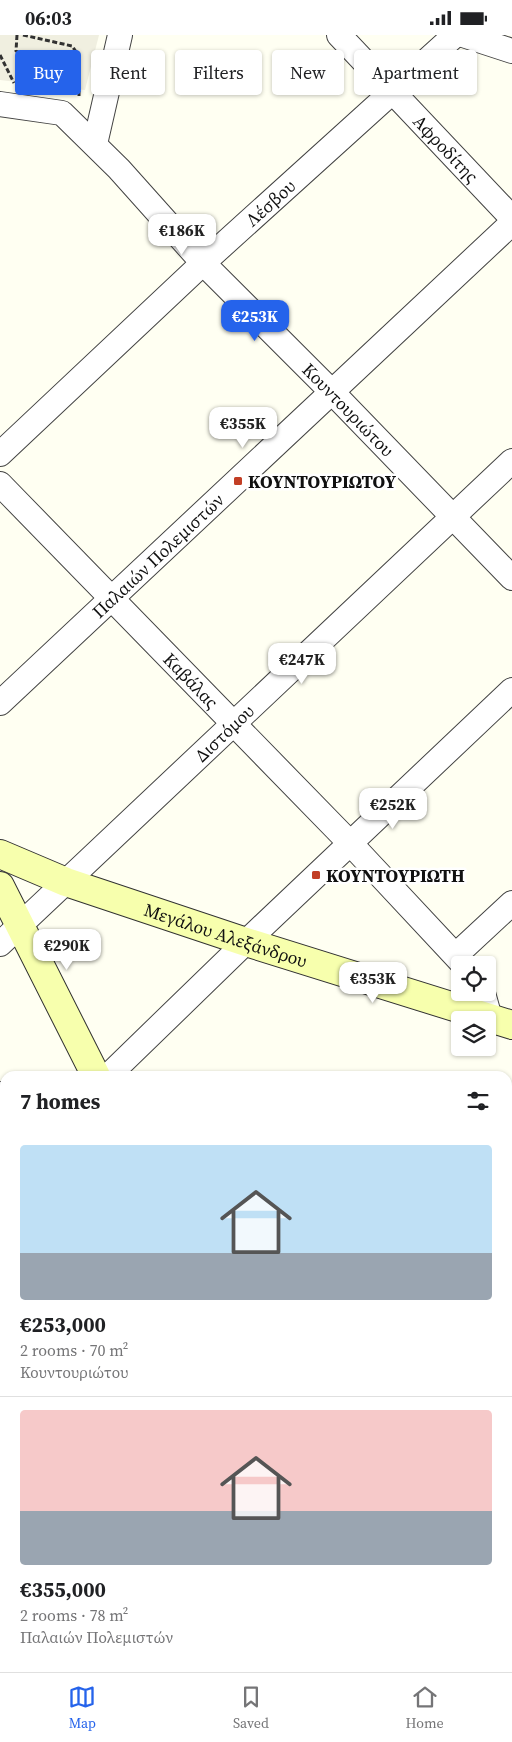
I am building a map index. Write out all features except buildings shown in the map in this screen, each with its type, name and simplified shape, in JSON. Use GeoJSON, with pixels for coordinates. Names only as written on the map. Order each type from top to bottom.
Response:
{"type":"FeatureCollection","features":[{"type":"Feature","properties":{"kind":"street"},"geometry":{"type":"LineString","coordinates":[[95,144],[120,35]]}},
{"type":"Feature","properties":{"kind":"street","name":"Αφροδίτης"},"geometry":{"type":"LineString","coordinates":[[339,35],[354,51]]}},
{"type":"Feature","properties":{"kind":"street","name":"Λέσβου"},"geometry":{"type":"LineString","coordinates":[[438,50],[455,35]]}},
{"type":"Feature","properties":{"kind":"street"},"geometry":{"type":"LineString","coordinates":[[463,35],[512,51]]}},
{"type":"Feature","properties":{"kind":"street","name":"Λέσβου"},"geometry":{"type":"LineString","coordinates":[[0,454],[203,263],[388,95]]}},
{"type":"Feature","properties":{"kind":"street","name":"Αφροδίτης"},"geometry":{"type":"LineString","coordinates":[[396,95],[512,217]]}},
{"type":"Feature","properties":{"kind":"street","name":"Κουντουριώτου"},"geometry":{"type":"LineString","coordinates":[[0,104],[62,113],[95,144],[203,263],[332,392],[512,578]]}},
{"type":"Feature","properties":{"kind":"street","name":"Παλαιών Πολεμιστών"},"geometry":{"type":"LineString","coordinates":[[0,703],[512,223]]}},
{"type":"Feature","properties":{"kind":"street","name":"Διστόμου"},"geometry":{"type":"LineString","coordinates":[[0,944],[512,461]]}},
{"type":"Feature","properties":{"kind":"street","name":"Καβάλας"},"geometry":{"type":"LineString","coordinates":[[0,484],[350,843],[456,956]]}},
{"type":"Feature","properties":{"kind":"street"},"geometry":{"type":"LineString","coordinates":[[113,1071],[246,942],[512,690]]}},
{"type":"Feature","properties":{"kind":"street","name":"Μεγάλου Αλεξάνδρου"},"geometry":{"type":"LineString","coordinates":[[0,854],[66,882],[246,942],[491,1011]]}},
{"type":"Feature","properties":{"kind":"street"},"geometry":{"type":"LineString","coordinates":[[0,886],[93,1071]]}},
{"type":"Feature","properties":{"kind":"street"},"geometry":{"type":"LineString","coordinates":[[464,956],[512,903]]}},
{"type":"Feature","properties":{"kind":"path"},"geometry":{"type":"LineString","coordinates":[[16,50],[17,35]]}},
{"type":"Feature","properties":{"kind":"path"},"geometry":{"type":"LineString","coordinates":[[23,35],[72,46],[79,56],[79,97]]}},
{"type":"Feature","properties":{"kind":"shaded area"},"geometry":{"type":"Polygon","coordinates":[[[0,35],[99,35],[95,50],[91,50],[91,66],[85,90],[81,90],[81,50],[15,50],[15,82],[0,80],[0,35]]]}},
{"type":"Feature","properties":{"kind":"place","name":"ΚΟΥΝΤΟΥΡΙΩΤΟΥ"},"geometry":{"type":"Point","coordinates":[238,481]}},
{"type":"Feature","properties":{"kind":"place","name":"ΚΟΥΝΤΟΥΡΙΩΤΗ"},"geometry":{"type":"Point","coordinates":[316,875]}}]}
